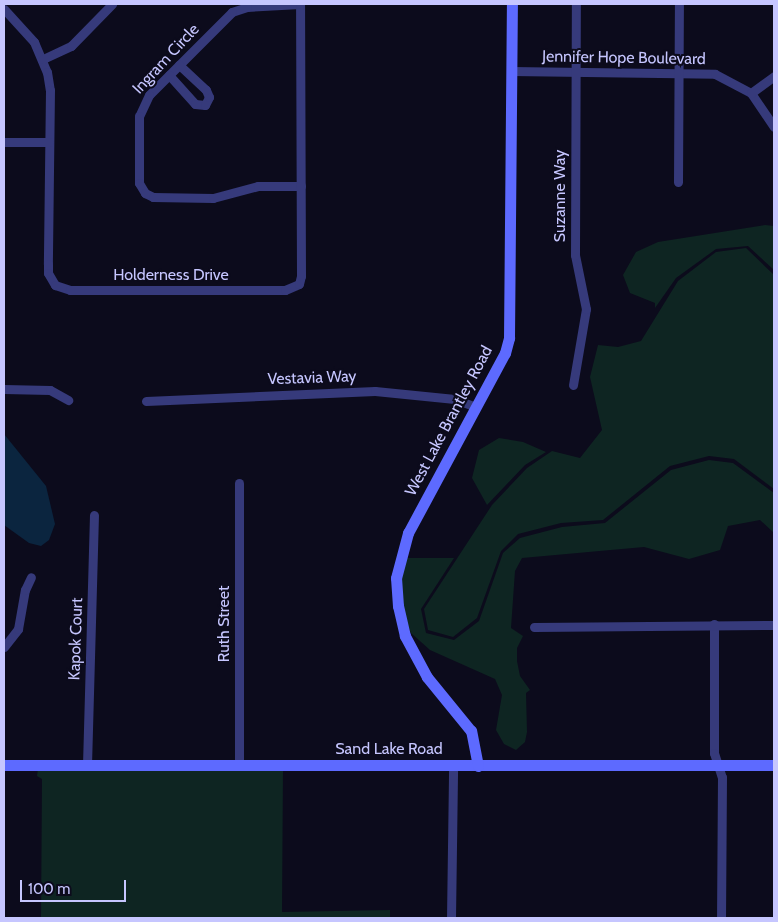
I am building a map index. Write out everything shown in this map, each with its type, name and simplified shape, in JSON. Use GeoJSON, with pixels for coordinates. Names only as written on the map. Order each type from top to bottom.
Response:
{"type":"FeatureCollection","features":[{"type":"Feature","properties":{"kind":"street"},"geometry":{"type":"LineString","coordinates":[[42,59],[71,46],[112,4]]}},
{"type":"Feature","properties":{"kind":"street","name":"Holderness Drive"},"geometry":{"type":"LineString","coordinates":[[4,10],[25,30],[42,59],[50,90],[48,273],[55,285],[70,290],[294,288],[301,276],[300,4]]}},
{"type":"Feature","properties":{"kind":"street","name":"Ingram Circle"},"geometry":{"type":"LineString","coordinates":[[300,4],[261,5],[232,12],[169,75],[141,108],[139,183],[144,193],[153,197],[213,198],[258,186],[301,186]]}},
{"type":"Feature","properties":{"kind":"street","name":"West Lake Brantley Road"},"geometry":{"type":"LineString","coordinates":[[478,766],[471,731],[436,689],[412,650],[401,622],[396,592],[398,564],[408,533],[505,353],[509,338],[512,4]]}},
{"type":"Feature","properties":{"kind":"street","name":"Suzanne Way"},"geometry":{"type":"LineString","coordinates":[[573,385],[586,309],[575,255],[576,4]]}},
{"type":"Feature","properties":{"kind":"street"},"geometry":{"type":"LineString","coordinates":[[678,4],[678,182]]}},
{"type":"Feature","properties":{"kind":"street"},"geometry":{"type":"LineString","coordinates":[[169,75],[195,104],[205,105],[209,97],[206,90],[179,65]]}},
{"type":"Feature","properties":{"kind":"street","name":"Jennifer Hope Boulevard"},"geometry":{"type":"LineString","coordinates":[[511,71],[715,74],[751,93],[774,127]]}},
{"type":"Feature","properties":{"kind":"street"},"geometry":{"type":"LineString","coordinates":[[751,93],[774,76]]}},
{"type":"Feature","properties":{"kind":"street"},"geometry":{"type":"LineString","coordinates":[[4,142],[49,142]]}},
{"type":"Feature","properties":{"kind":"street"},"geometry":{"type":"LineString","coordinates":[[4,389],[50,390],[68,400]]}},
{"type":"Feature","properties":{"kind":"street","name":"Vestavia Way"},"geometry":{"type":"LineString","coordinates":[[146,400],[375,391],[452,398],[476,407]]}},
{"type":"Feature","properties":{"kind":"street","name":"Ruth Street"},"geometry":{"type":"LineString","coordinates":[[239,483],[239,765]]}},
{"type":"Feature","properties":{"kind":"street","name":"Kapok Court"},"geometry":{"type":"LineString","coordinates":[[87,765],[94,515]]}},
{"type":"Feature","properties":{"kind":"street"},"geometry":{"type":"LineString","coordinates":[[4,647],[18,630],[25,590],[31,578]]}},
{"type":"Feature","properties":{"kind":"street"},"geometry":{"type":"LineString","coordinates":[[714,624],[714,753],[722,777],[721,918]]}},
{"type":"Feature","properties":{"kind":"street"},"geometry":{"type":"LineString","coordinates":[[534,627],[774,625]]}},
{"type":"Feature","properties":{"kind":"street","name":"Sand Lake Road"},"geometry":{"type":"LineString","coordinates":[[4,765],[774,766]]}},
{"type":"Feature","properties":{"kind":"street"},"geometry":{"type":"LineString","coordinates":[[451,918],[453,766]]}},
{"type":"Feature","properties":{"kind":"green space"},"geometry":{"type":"Polygon","coordinates":[[[765,225],[774,226],[774,270],[748,246],[716,249],[676,278],[655,308],[655,303],[630,293],[623,275],[636,252],[658,242],[765,225]]]}},
{"type":"Feature","properties":{"kind":"green space"},"geometry":{"type":"Polygon","coordinates":[[[746,248],[774,275],[774,489],[734,459],[709,456],[670,466],[603,520],[561,523],[518,534],[501,551],[477,618],[453,637],[428,630],[424,609],[492,505],[527,468],[552,451],[580,458],[602,430],[590,377],[598,345],[618,347],[641,341],[678,281],[716,252],[746,248]]]}},
{"type":"Feature","properties":{"kind":"green space"},"geometry":{"type":"Polygon","coordinates":[[[499,438],[523,442],[546,452],[525,465],[487,505],[472,478],[479,450],[499,438]]]}},
{"type":"Feature","properties":{"kind":"green space"},"geometry":{"type":"Polygon","coordinates":[[[709,460],[733,463],[774,493],[774,533],[760,520],[728,526],[720,550],[689,559],[644,547],[522,558],[515,571],[511,628],[523,636],[517,648],[517,661],[520,676],[530,690],[526,693],[527,732],[525,742],[516,750],[504,744],[496,730],[502,695],[495,679],[430,650],[411,633],[403,612],[400,578],[404,558],[454,558],[421,609],[426,633],[454,640],[479,621],[503,553],[520,538],[562,527],[605,523],[671,470],[709,460]]]}},
{"type":"Feature","properties":{"kind":"green space"},"geometry":{"type":"Polygon","coordinates":[[[38,769],[283,769],[282,912],[390,910],[390,918],[41,918],[42,779],[37,776],[38,769]]]}},
{"type":"Feature","properties":{"kind":"water"},"geometry":{"type":"Polygon","coordinates":[[[4,434],[46,486],[55,524],[49,540],[41,546],[29,543],[4,525],[4,434]]]}}]}
